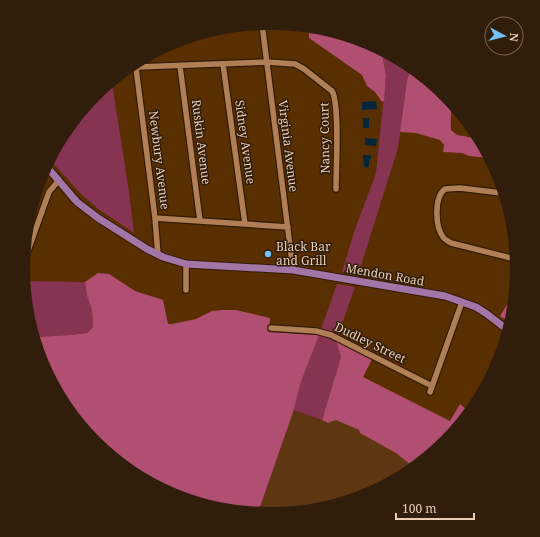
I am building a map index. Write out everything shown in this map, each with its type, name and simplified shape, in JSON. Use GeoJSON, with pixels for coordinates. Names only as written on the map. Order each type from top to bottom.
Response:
{"type":"FeatureCollection","features":[{"type":"Feature","properties":{"kind":"main road","name":"Mendon Road"},"geometry":{"type":"LineString","coordinates":[[51,171],[77,202],[98,218],[139,245],[171,260],[186,264],[293,270],[445,296],[487,314],[503,326]]}},
{"type":"Feature","properties":{"kind":"street","name":"Virginia Avenue"},"geometry":{"type":"LineString","coordinates":[[263,30],[293,270]]}},
{"type":"Feature","properties":{"kind":"street"},"geometry":{"type":"LineString","coordinates":[[141,67],[267,62]]}},
{"type":"Feature","properties":{"kind":"street","name":"Nancy Court"},"geometry":{"type":"LineString","coordinates":[[267,62],[297,65],[332,91],[335,95],[336,189]]}},
{"type":"Feature","properties":{"kind":"street","name":"Sidney Avenue"},"geometry":{"type":"LineString","coordinates":[[223,64],[245,224]]}},
{"type":"Feature","properties":{"kind":"street","name":"Ruskin Avenue"},"geometry":{"type":"LineString","coordinates":[[180,66],[200,221]]}},
{"type":"Feature","properties":{"kind":"street","name":"Newbury Avenue"},"geometry":{"type":"LineString","coordinates":[[136,70],[155,218],[158,255]]}},
{"type":"Feature","properties":{"kind":"street"},"geometry":{"type":"LineString","coordinates":[[32,240],[49,192],[59,180]]}},
{"type":"Feature","properties":{"kind":"street"},"geometry":{"type":"LineString","coordinates":[[497,192],[460,188],[445,188],[439,195],[438,226],[444,239],[451,243],[509,258]]}},
{"type":"Feature","properties":{"kind":"street"},"geometry":{"type":"LineString","coordinates":[[155,218],[288,227]]}},
{"type":"Feature","properties":{"kind":"street"},"geometry":{"type":"LineString","coordinates":[[186,264],[186,290]]}},
{"type":"Feature","properties":{"kind":"street"},"geometry":{"type":"LineString","coordinates":[[430,392],[462,302]]}},
{"type":"Feature","properties":{"kind":"street","name":"Dudley Street"},"geometry":{"type":"LineString","coordinates":[[271,328],[316,331],[330,335],[380,358],[432,386]]}},
{"type":"Feature","properties":{"kind":"shaded area"},"geometry":{"type":"Polygon","coordinates":[[[309,33],[333,38],[363,48],[383,58],[386,75],[384,101],[382,102],[375,92],[367,86],[362,75],[309,38],[309,33]]]}},
{"type":"Feature","properties":{"kind":"shaded area"},"geometry":{"type":"Polygon","coordinates":[[[383,58],[409,74],[398,148],[358,275],[342,272],[354,232],[376,173],[386,75],[383,58]]]}},
{"type":"Feature","properties":{"kind":"shaded area"},"geometry":{"type":"Polygon","coordinates":[[[409,74],[429,89],[451,111],[451,130],[457,135],[471,137],[482,157],[469,156],[462,153],[443,152],[444,145],[440,140],[416,133],[400,132],[409,74]]]}},
{"type":"Feature","properties":{"kind":"shaded area"},"geometry":{"type":"Polygon","coordinates":[[[113,88],[134,233],[97,208],[79,192],[54,165],[62,149],[79,123],[113,88]]]}},
{"type":"Feature","properties":{"kind":"shaded area"},"geometry":{"type":"Polygon","coordinates":[[[98,273],[109,274],[135,291],[163,300],[168,324],[196,319],[212,311],[236,310],[270,318],[269,332],[319,335],[301,382],[292,415],[260,506],[237,505],[207,499],[177,489],[149,475],[123,458],[111,448],[79,414],[62,388],[48,360],[40,337],[87,333],[93,327],[92,310],[87,296],[85,282],[98,273]]]}},
{"type":"Feature","properties":{"kind":"shaded area"},"geometry":{"type":"Polygon","coordinates":[[[31,281],[85,282],[87,296],[92,310],[93,327],[87,333],[40,337],[32,300],[31,281]]]}},
{"type":"Feature","properties":{"kind":"shaded area"},"geometry":{"type":"Polygon","coordinates":[[[337,284],[355,287],[336,341],[341,357],[322,420],[293,410],[301,382],[337,284]]]}},
{"type":"Feature","properties":{"kind":"shaded area"},"geometry":{"type":"Polygon","coordinates":[[[507,304],[504,319],[500,316],[507,304]]]}},
{"type":"Feature","properties":{"kind":"shaded area"},"geometry":{"type":"Polygon","coordinates":[[[336,341],[373,357],[363,377],[450,421],[460,404],[465,408],[451,426],[429,448],[409,463],[396,453],[360,433],[359,430],[336,420],[328,423],[322,420],[341,357],[336,341]]]}},
{"type":"Feature","properties":{"kind":"shaded area"},"geometry":{"type":"Polygon","coordinates":[[[293,410],[328,423],[336,420],[359,430],[360,433],[396,453],[409,463],[391,475],[363,489],[333,499],[303,505],[272,507],[260,506],[293,410]]]}},
{"type":"Feature","properties":{"kind":"water"},"geometry":{"type":"Polygon","coordinates":[[[376,101],[377,109],[362,110],[362,102],[376,101]]]}},
{"type":"Feature","properties":{"kind":"water"},"geometry":{"type":"Polygon","coordinates":[[[363,118],[369,118],[369,128],[363,128],[363,118]]]}},
{"type":"Feature","properties":{"kind":"water"},"geometry":{"type":"Polygon","coordinates":[[[365,138],[377,139],[376,146],[365,145],[365,138]]]}},
{"type":"Feature","properties":{"kind":"water"},"geometry":{"type":"Polygon","coordinates":[[[363,155],[371,155],[371,159],[369,159],[369,166],[367,168],[364,166],[363,155]]]}},
{"type":"Feature","properties":{"kind":"place","name":"Black Bar and Grill"},"geometry":{"type":"Point","coordinates":[268,254]}}]}
